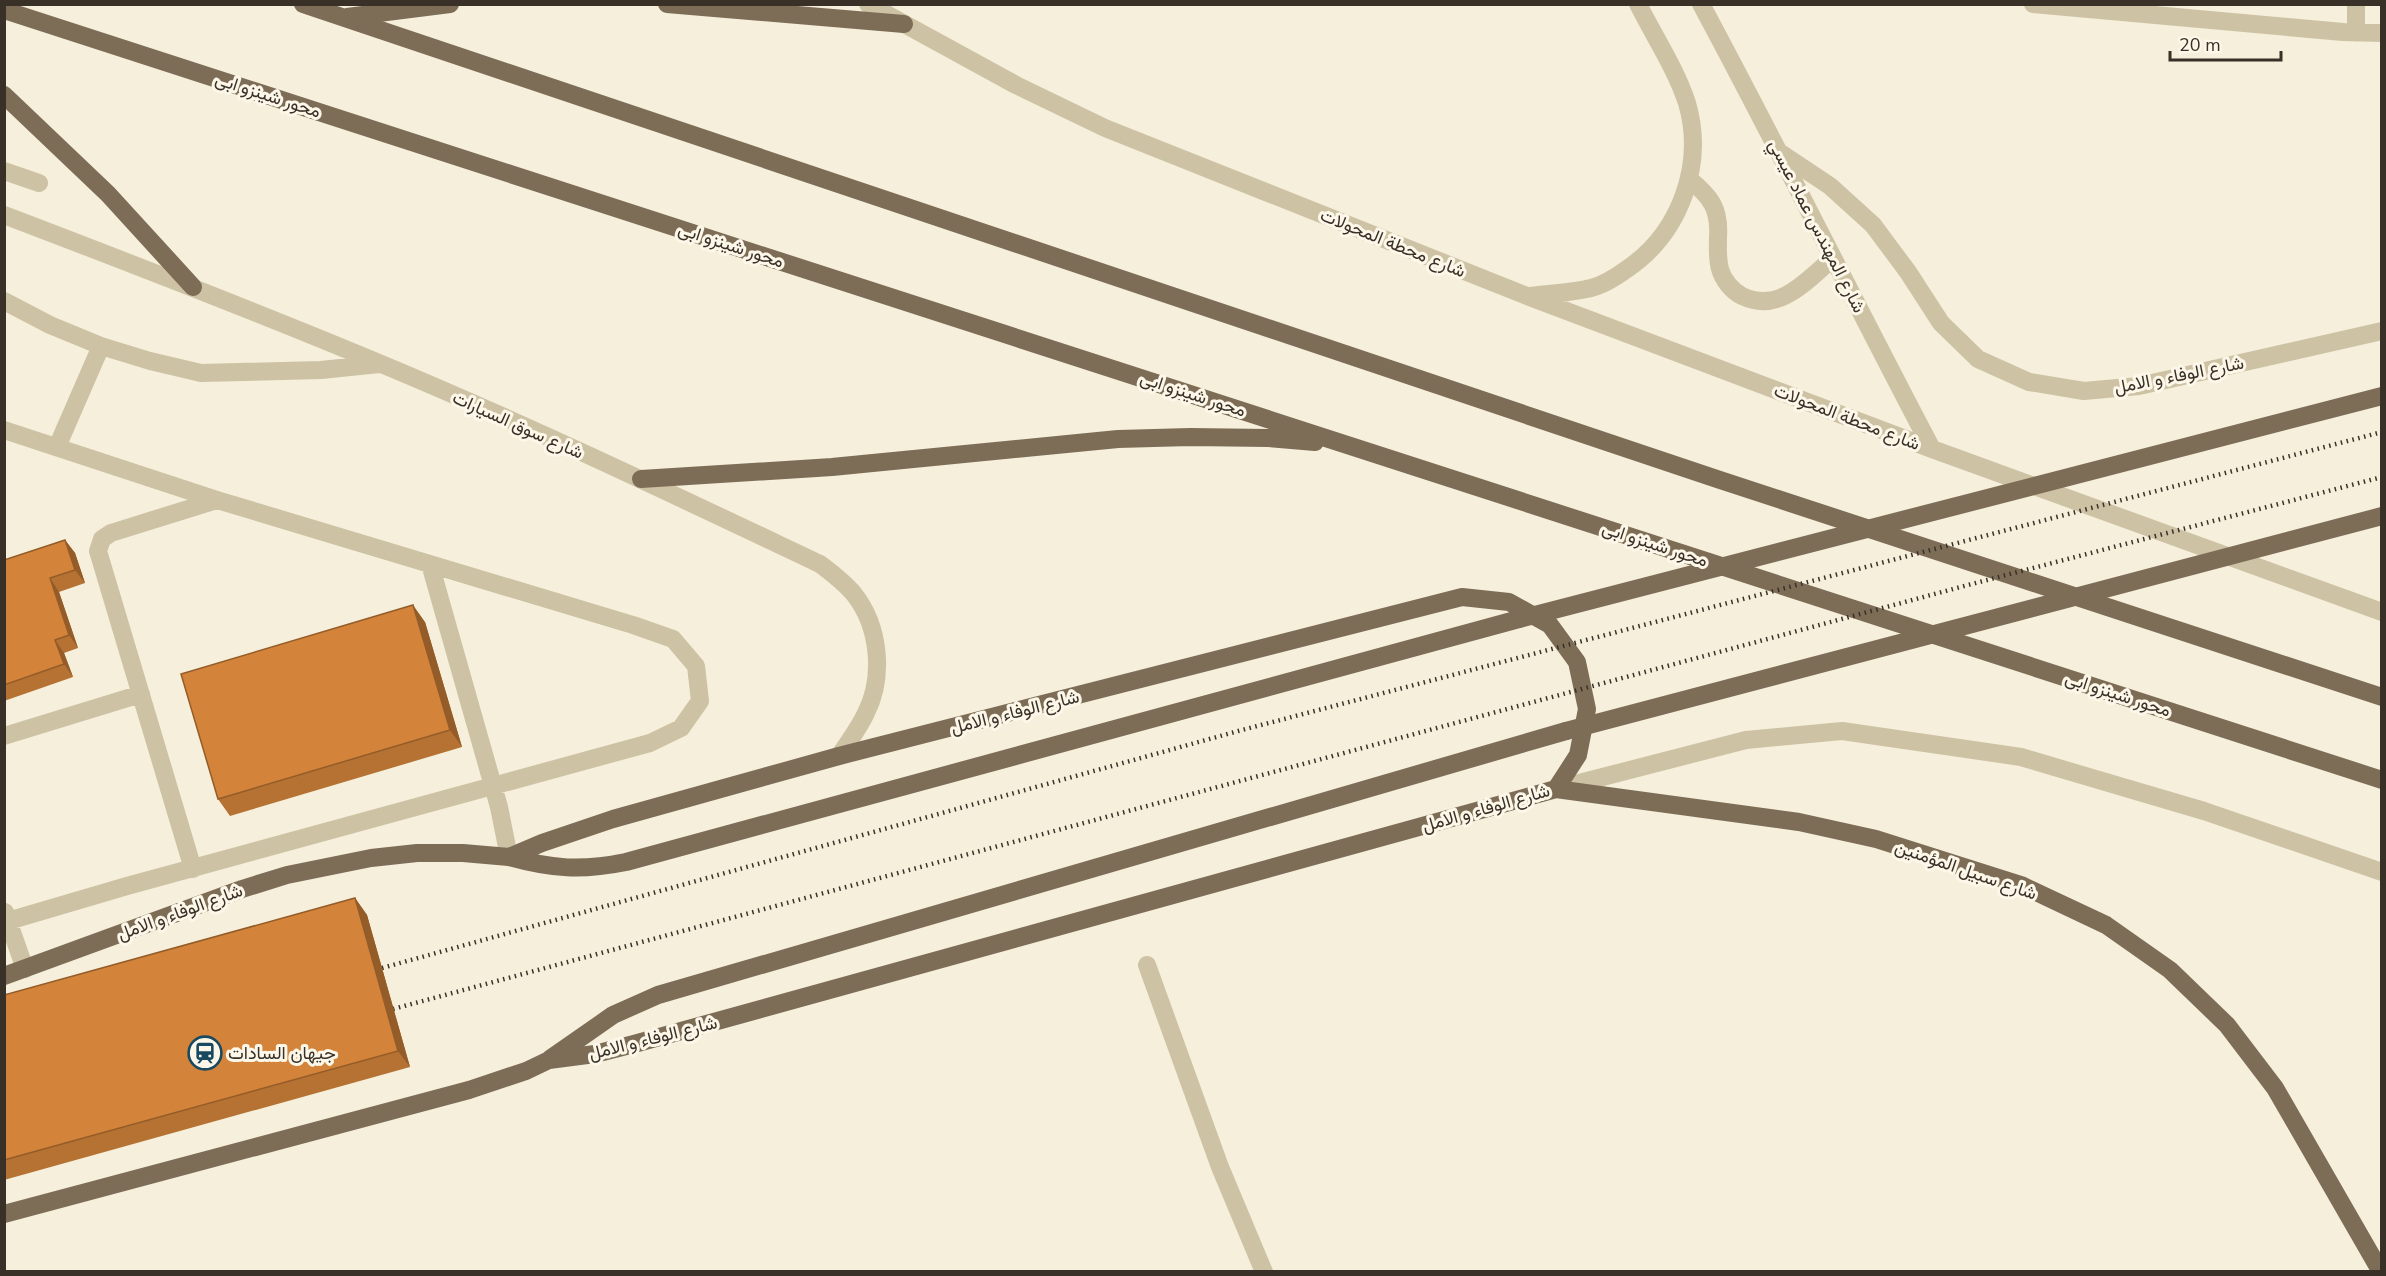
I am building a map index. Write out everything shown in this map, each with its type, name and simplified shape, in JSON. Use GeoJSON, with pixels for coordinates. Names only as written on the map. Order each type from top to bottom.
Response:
{"type":"FeatureCollection","features":[{"type":"Feature","properties":{"kind":"main road"},"geometry":{"type":"LineString","coordinates":[[303,4],[1717,479],[2382,697]]}},
{"type":"Feature","properties":{"kind":"main road"},"geometry":{"type":"LineString","coordinates":[[342,17],[450,4]]}},
{"type":"Feature","properties":{"kind":"main road"},"geometry":{"type":"LineString","coordinates":[[667,4],[904,24]]}},
{"type":"Feature","properties":{"kind":"main road","name":"محور شينزو ابى"},"geometry":{"type":"LineString","coordinates":[[4,10],[2382,780]]}},
{"type":"Feature","properties":{"kind":"main road"},"geometry":{"type":"LineString","coordinates":[[4,95],[108,194],[193,287]]}},
{"type":"Feature","properties":{"kind":"main road"},"geometry":{"type":"LineString","coordinates":[[509,857],[538,865],[567,869],[597,868],[626,862],[1519,619],[2382,396]]}},
{"type":"Feature","properties":{"kind":"main road"},"geometry":{"type":"LineString","coordinates":[[641,479],[832,467],[1118,439],[1268,438],[1346,444]]}},
{"type":"Feature","properties":{"kind":"main road"},"geometry":{"type":"LineString","coordinates":[[549,1060],[613,1016],[658,995],[1566,731],[2382,516]]}},
{"type":"Feature","properties":{"kind":"main road","name":"شارع الوفاء و الامل"},"geometry":{"type":"LineString","coordinates":[[4,976],[242,889],[326,866],[417,853],[463,853],[509,857],[603,822],[839,756],[1462,597],[1509,602],[1550,625],[1577,663],[1587,709],[1578,755],[1556,789],[624,1047],[595,1054],[549,1060],[517,1075],[469,1090],[4,1214]]}},
{"type":"Feature","properties":{"kind":"main road","name":"شارع سبيل المؤمنين"},"geometry":{"type":"LineString","coordinates":[[1556,789],[1799,822],[1876,839],[2021,885],[2106,925],[2170,970],[2227,1025],[2275,1088],[2381,1272]]}},
{"type":"Feature","properties":{"kind":"street","name":"شارع محطة المحولات"},"geometry":{"type":"LineString","coordinates":[[868,4],[1016,85],[1105,128],[1527,296],[1932,449],[2382,612]]}},
{"type":"Feature","properties":{"kind":"street"},"geometry":{"type":"LineString","coordinates":[[1527,296],[1592,288],[1615,278],[1636,264],[1655,246],[1670,226],[1682,203],[1693,153],[1692,128],[1687,103],[1638,4]]}},
{"type":"Feature","properties":{"kind":"street","name":"شارع المهندس عماد عيسي"},"geometry":{"type":"LineString","coordinates":[[1701,4],[1782,154],[1832,259],[1932,449]]}},
{"type":"Feature","properties":{"kind":"street"},"geometry":{"type":"LineString","coordinates":[[2033,4],[2356,33],[2382,33]]}},
{"type":"Feature","properties":{"kind":"street"},"geometry":{"type":"LineString","coordinates":[[2356,4],[2356,33]]}},
{"type":"Feature","properties":{"kind":"street","name":"شارع الوفاء و الامل"},"geometry":{"type":"LineString","coordinates":[[1782,154],[1830,186],[1873,225],[1941,323],[1978,359],[2029,382],[2084,391],[2139,387],[2382,331]]}},
{"type":"Feature","properties":{"kind":"street"},"geometry":{"type":"LineString","coordinates":[[4,171],[39,183]]}},
{"type":"Feature","properties":{"kind":"street"},"geometry":{"type":"LineString","coordinates":[[1689,178],[1708,194],[1714,206],[1719,226],[1720,270],[1727,283],[1737,294],[1764,303],[1779,300],[1792,293],[1832,259]]}},
{"type":"Feature","properties":{"kind":"street","name":"شارع سوق السيارات"},"geometry":{"type":"LineString","coordinates":[[4,215],[193,287],[381,364],[641,479],[820,564],[839,578],[855,596],[871,628],[877,665],[875,690],[866,714],[839,756]]}},
{"type":"Feature","properties":{"kind":"street"},"geometry":{"type":"LineString","coordinates":[[4,301],[50,325],[101,346],[201,373],[321,370],[381,364]]}},
{"type":"Feature","properties":{"kind":"street"},"geometry":{"type":"LineString","coordinates":[[57,447],[101,346]]}},
{"type":"Feature","properties":{"kind":"street"},"geometry":{"type":"LineString","coordinates":[[4,430],[217,500],[633,624],[674,639],[696,666],[700,701],[681,728],[650,743],[193,869],[6,915],[24,969]]}},
{"type":"Feature","properties":{"kind":"street"},"geometry":{"type":"LineString","coordinates":[[193,869],[98,551],[102,539],[111,533],[217,500]]}},
{"type":"Feature","properties":{"kind":"street"},"geometry":{"type":"LineString","coordinates":[[430,564],[493,787],[509,857]]}},
{"type":"Feature","properties":{"kind":"street"},"geometry":{"type":"LineString","coordinates":[[4,736],[141,694]]}},
{"type":"Feature","properties":{"kind":"street"},"geometry":{"type":"LineString","coordinates":[[1556,789],[1746,740],[1842,731],[2021,757],[2204,812],[2382,872]]}},
{"type":"Feature","properties":{"kind":"street"},"geometry":{"type":"LineString","coordinates":[[1147,964],[1220,1167],[1264,1272]]}},
{"type":"Feature","properties":{"kind":"building"},"geometry":{"type":"Polygon","coordinates":[[[65,540],[75,570],[50,578],[69,635],[55,640],[64,664],[4,685],[4,560],[65,540]]]}},
{"type":"Feature","properties":{"kind":"building"},"geometry":{"type":"Polygon","coordinates":[[[413,605],[450,730],[218,799],[181,674],[413,605]]]}},
{"type":"Feature","properties":{"kind":"building","name":"جيهان السادات"},"geometry":{"type":"Polygon","coordinates":[[[355,898],[398,1051],[4,1160],[4,995],[355,898]]]}},
{"type":"Feature","properties":{"kind":"railway"},"geometry":{"type":"LineString","coordinates":[[382,968],[1242,730],[2382,432]]}},
{"type":"Feature","properties":{"kind":"railway"},"geometry":{"type":"LineString","coordinates":[[393,1009],[1968,585],[2382,477]]}},
{"type":"Feature","properties":{"kind":"place","name":"جيهان السادات"},"geometry":{"type":"Point","coordinates":[205,1053]}}]}
